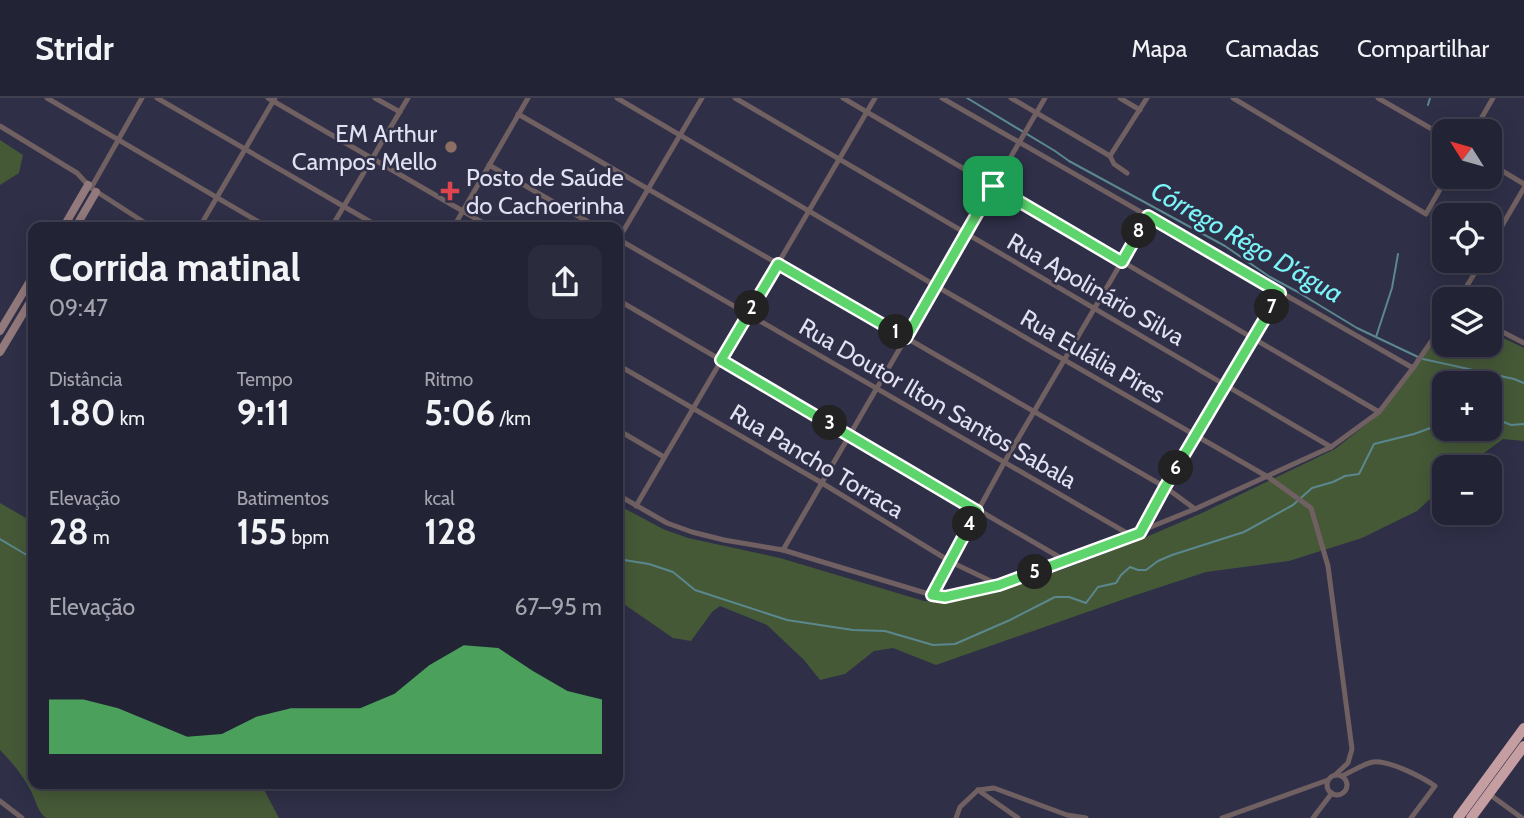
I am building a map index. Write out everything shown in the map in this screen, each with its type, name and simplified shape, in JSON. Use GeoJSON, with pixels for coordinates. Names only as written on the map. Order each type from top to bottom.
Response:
{"type":"FeatureCollection","features":[{"type":"Feature","properties":{"kind":"highway"},"geometry":{"type":"LineString","coordinates":[[1458,818],[1524,728]]}},
{"type":"Feature","properties":{"kind":"highway"},"geometry":{"type":"LineString","coordinates":[[1471,818],[1524,746]]}},
{"type":"Feature","properties":{"kind":"street"},"geometry":{"type":"LineString","coordinates":[[47,98],[259,222]]}},
{"type":"Feature","properties":{"kind":"street"},"geometry":{"type":"LineString","coordinates":[[58,105],[63,98]]}},
{"type":"Feature","properties":{"kind":"street"},"geometry":{"type":"LineString","coordinates":[[78,222],[92,188],[142,98]]}},
{"type":"Feature","properties":{"kind":"street"},"geometry":{"type":"LineString","coordinates":[[157,98],[371,222]]}},
{"type":"Feature","properties":{"kind":"street"},"geometry":{"type":"LineString","coordinates":[[375,98],[400,112]]}},
{"type":"Feature","properties":{"kind":"street"},"geometry":{"type":"LineString","coordinates":[[335,222],[408,98]]}},
{"type":"Feature","properties":{"kind":"street"},"geometry":{"type":"LineString","coordinates":[[457,222],[528,98]]}},
{"type":"Feature","properties":{"kind":"street","name":"Rua Eulália Pires"},"geometry":{"type":"LineString","coordinates":[[617,98],[1268,477],[1311,508],[1328,566],[1352,749],[1348,763],[1339,776],[1222,818]]}},
{"type":"Feature","properties":{"kind":"street"},"geometry":{"type":"LineString","coordinates":[[623,232],[702,98]]}},
{"type":"Feature","properties":{"kind":"street","name":"Rua Apolinário Silva"},"geometry":{"type":"LineString","coordinates":[[735,98],[1331,447]]}},
{"type":"Feature","properties":{"kind":"street"},"geometry":{"type":"LineString","coordinates":[[843,98],[1379,412]]}},
{"type":"Feature","properties":{"kind":"street"},"geometry":{"type":"LineString","coordinates":[[636,506],[875,98]]}},
{"type":"Feature","properties":{"kind":"street"},"geometry":{"type":"LineString","coordinates":[[942,98],[1020,140],[1413,368]]}},
{"type":"Feature","properties":{"kind":"street"},"geometry":{"type":"LineString","coordinates":[[1011,98],[1110,156],[1114,164],[1127,173]]}},
{"type":"Feature","properties":{"kind":"street"},"geometry":{"type":"LineString","coordinates":[[783,550],[1045,98]]}},
{"type":"Feature","properties":{"kind":"street"},"geometry":{"type":"LineString","coordinates":[[1120,98],[1140,110]]}},
{"type":"Feature","properties":{"kind":"street"},"geometry":{"type":"LineString","coordinates":[[1110,156],[1147,98]]}},
{"type":"Feature","properties":{"kind":"street"},"geometry":{"type":"LineString","coordinates":[[1233,98],[1426,214],[1440,189]]}},
{"type":"Feature","properties":{"kind":"street"},"geometry":{"type":"LineString","coordinates":[[1378,98],[1432,129]]}},
{"type":"Feature","properties":{"kind":"street"},"geometry":{"type":"LineString","coordinates":[[1481,119],[1493,98]]}},
{"type":"Feature","properties":{"kind":"street"},"geometry":{"type":"LineString","coordinates":[[202,222],[272,99],[482,222]]}},
{"type":"Feature","properties":{"kind":"street"},"geometry":{"type":"LineString","coordinates":[[518,114],[1165,487],[1195,509]]}},
{"type":"Feature","properties":{"kind":"street"},"geometry":{"type":"LineString","coordinates":[[0,126],[77,173],[92,188],[144,222]]}},
{"type":"Feature","properties":{"kind":"street"},"geometry":{"type":"LineString","coordinates":[[489,165],[588,222]]}},
{"type":"Feature","properties":{"kind":"street"},"geometry":{"type":"LineString","coordinates":[[1502,172],[1524,186],[1502,225]]}},
{"type":"Feature","properties":{"kind":"street"},"geometry":{"type":"LineString","coordinates":[[66,222],[92,188]]}},
{"type":"Feature","properties":{"kind":"street"},"geometry":{"type":"LineString","coordinates":[[932,595],[1005,461],[1148,216]]}},
{"type":"Feature","properties":{"kind":"street","name":"Rua Doutor Ilton Santos Sabala"},"geometry":{"type":"LineString","coordinates":[[623,243],[1132,536]]}},
{"type":"Feature","properties":{"kind":"street"},"geometry":{"type":"LineString","coordinates":[[0,331],[28,284]]}},
{"type":"Feature","properties":{"kind":"street"},"geometry":{"type":"LineString","coordinates":[[1140,533],[1280,293]]}},
{"type":"Feature","properties":{"kind":"street"},"geometry":{"type":"LineString","coordinates":[[623,303],[1067,561]]}},
{"type":"Feature","properties":{"kind":"street"},"geometry":{"type":"LineString","coordinates":[[0,352],[28,305]]}},
{"type":"Feature","properties":{"kind":"street"},"geometry":{"type":"LineString","coordinates":[[1502,332],[1523,341]]}},
{"type":"Feature","properties":{"kind":"street"},"geometry":{"type":"LineString","coordinates":[[623,498],[667,523],[692,532],[783,550],[945,597],[999,585],[1140,533],[1331,447],[1379,412],[1432,341]]}},
{"type":"Feature","properties":{"kind":"street","name":"Rua Pancho Torraca"},"geometry":{"type":"LineString","coordinates":[[623,368],[822,483],[951,562],[999,585]]}},
{"type":"Feature","properties":{"kind":"street"},"geometry":{"type":"LineString","coordinates":[[623,433],[664,457]]}},
{"type":"Feature","properties":{"kind":"street"},"geometry":{"type":"LineString","coordinates":[[1339,776],[1373,762],[1396,766],[1423,777],[1435,786],[1412,818]]}},
{"type":"Feature","properties":{"kind":"street","name":"Rua Eulália Pires"},"geometry":{"type":"LineString","coordinates":[[1332,793],[1344,791],[1346,782],[1339,776]]}},
{"type":"Feature","properties":{"kind":"street"},"geometry":{"type":"LineString","coordinates":[[1312,818],[1332,793],[1328,788],[1328,780]]}},
{"type":"Feature","properties":{"kind":"street"},"geometry":{"type":"LineString","coordinates":[[956,818],[960,807],[978,790],[993,788],[1067,815],[1086,818]]}},
{"type":"Feature","properties":{"kind":"street"},"geometry":{"type":"LineString","coordinates":[[978,790],[1017,818]]}},
{"type":"Feature","properties":{"kind":"street"},"geometry":{"type":"LineString","coordinates":[[1489,794],[1520,817],[1524,810]]}},
{"type":"Feature","properties":{"kind":"street"},"geometry":{"type":"LineString","coordinates":[[0,801],[22,818]]}},
{"type":"Feature","properties":{"kind":"street"},"geometry":{"type":"LineString","coordinates":[[8,818],[13,811]]}},
{"type":"Feature","properties":{"kind":"green space"},"geometry":{"type":"Polygon","coordinates":[[[0,140],[23,155],[19,173],[0,185],[0,140]]]}},
{"type":"Feature","properties":{"kind":"green space"},"geometry":{"type":"Polygon","coordinates":[[[1502,337],[1524,348],[1524,441],[1502,440],[1502,371],[1432,371],[1432,441],[1500,441],[1481,455],[1432,455],[1432,497],[1417,511],[1362,538],[1289,561],[1206,572],[936,665],[893,648],[874,651],[845,674],[820,680],[804,660],[767,625],[720,606],[712,612],[691,641],[673,638],[623,603],[623,508],[663,529],[688,538],[780,558],[924,601],[942,602],[999,591],[1067,568],[1202,513],[1335,449],[1381,413],[1432,344],[1432,357],[1502,357],[1502,337]]]}},
{"type":"Feature","properties":{"kind":"green space"},"geometry":{"type":"Polygon","coordinates":[[[0,503],[28,519],[28,786],[0,750],[0,503]]]}},
{"type":"Feature","properties":{"kind":"green space"},"geometry":{"type":"Polygon","coordinates":[[[30,789],[264,789],[279,818],[46,818],[39,810],[30,789]]]}},
{"type":"Feature","properties":{"kind":"waterway","name":"Córrego Rêgo D'água"},"geometry":{"type":"LineString","coordinates":[[967,98],[1069,161],[1225,246],[1270,277],[1357,328],[1418,357]]}},
{"type":"Feature","properties":{"kind":"waterway"},"geometry":{"type":"LineString","coordinates":[[1428,105],[1430,98]]}},
{"type":"Feature","properties":{"kind":"waterway"},"geometry":{"type":"LineString","coordinates":[[1376,337],[1392,288],[1398,254]]}},
{"type":"Feature","properties":{"kind":"waterway","name":"Córrego Rêgo D'água"},"geometry":{"type":"LineString","coordinates":[[1423,359],[1524,383]]}},
{"type":"Feature","properties":{"kind":"waterway"},"geometry":{"type":"LineString","coordinates":[[1502,421],[1511,425],[1524,424]]}},
{"type":"Feature","properties":{"kind":"waterway"},"geometry":{"type":"LineString","coordinates":[[623,560],[673,572],[695,590],[787,620],[853,630],[885,631],[933,645],[955,644],[1055,597],[1069,597],[1086,603],[1098,587],[1116,583],[1130,567],[1146,570],[1172,555],[1244,532],[1293,505],[1312,488],[1359,474],[1374,444],[1432,427]]}},
{"type":"Feature","properties":{"kind":"waterway","name":"Córrego Rêgo D'água"},"geometry":{"type":"LineString","coordinates":[[0,539],[28,555]]}},
{"type":"Feature","properties":{"kind":"place","name":"EM Arthur Campos Mello"},"geometry":{"type":"Point","coordinates":[451,147]}},
{"type":"Feature","properties":{"kind":"place","name":"Posto de Saúde do Cachoerinha"},"geometry":{"type":"Point","coordinates":[450,191]}},
{"type":"Feature","properties":{"kind":"route"},"geometry":{"type":"LineString","coordinates":[[993,186],[1122,262],[1148,216],[1280,293],[1140,533],[999,585],[945,597],[932,595],[977,511],[721,360],[778,264],[906,338],[993,186]]}}]}
